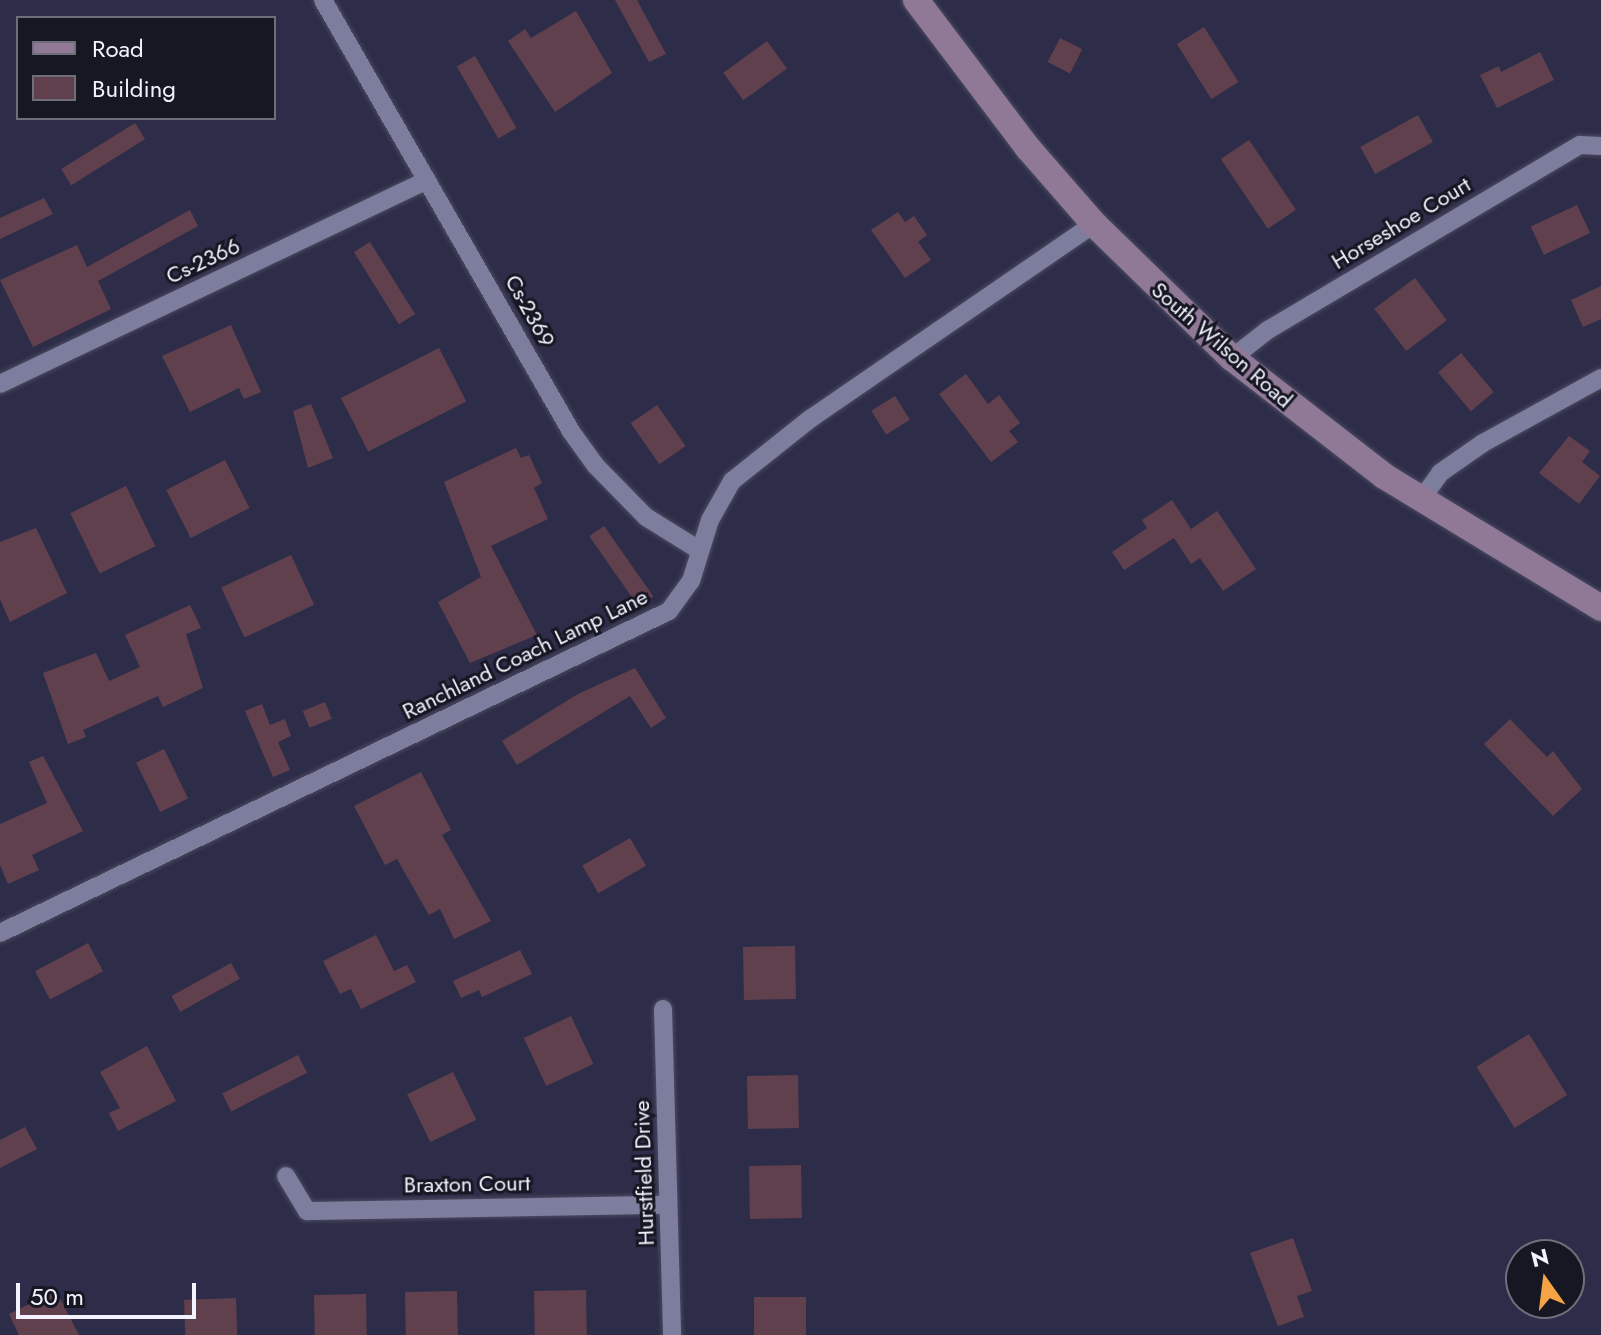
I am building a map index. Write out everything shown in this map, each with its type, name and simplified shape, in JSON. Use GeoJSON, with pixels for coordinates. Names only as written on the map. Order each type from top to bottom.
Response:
{"type":"FeatureCollection","features":[{"type":"Feature","properties":{"kind":"main road","name":"South Wilson Road"},"geometry":{"type":"LineString","coordinates":[[916,0],[1028,148],[1094,224],[1232,358],[1420,501],[1601,608]]}},
{"type":"Feature","properties":{"kind":"street","name":"Cs-2369"},"geometry":{"type":"LineString","coordinates":[[323,0],[360,59],[551,400],[596,466],[646,517],[699,550]]}},
{"type":"Feature","properties":{"kind":"street","name":"Horseshoe Court"},"geometry":{"type":"LineString","coordinates":[[1232,358],[1268,330],[1580,145],[1601,146]]}},
{"type":"Feature","properties":{"kind":"street","name":"Cs-2366"},"geometry":{"type":"LineString","coordinates":[[0,384],[427,180]]}},
{"type":"Feature","properties":{"kind":"street","name":"Ranchland Coach Lamp Lane"},"geometry":{"type":"LineString","coordinates":[[0,933],[669,611],[691,581],[699,550],[732,481],[810,419],[1094,224]]}},
{"type":"Feature","properties":{"kind":"street"},"geometry":{"type":"LineString","coordinates":[[1420,501],[1440,473],[1483,443],[1601,378]]}},
{"type":"Feature","properties":{"kind":"street","name":"Hurstfield Drive"},"geometry":{"type":"LineString","coordinates":[[663,1009],[672,1335]]}},
{"type":"Feature","properties":{"kind":"street","name":"Braxton Court"},"geometry":{"type":"LineString","coordinates":[[286,1176],[307,1211],[668,1205]]}},
{"type":"Feature","properties":{"kind":"building"},"geometry":{"type":"Polygon","coordinates":[[[615,0],[637,0],[666,54],[649,62],[615,0]]]}},
{"type":"Feature","properties":{"kind":"building"},"geometry":{"type":"Polygon","coordinates":[[[576,11],[612,73],[555,112],[508,41],[525,29],[531,38],[576,11]]]}},
{"type":"Feature","properties":{"kind":"building"},"geometry":{"type":"Polygon","coordinates":[[[1204,27],[1238,82],[1211,99],[1177,44],[1204,27]]]}},
{"type":"Feature","properties":{"kind":"building"},"geometry":{"type":"Polygon","coordinates":[[[1060,38],[1082,49],[1070,73],[1048,62],[1060,38]]]}},
{"type":"Feature","properties":{"kind":"building"},"geometry":{"type":"Polygon","coordinates":[[[767,41],[787,69],[743,100],[723,73],[767,41]]]}},
{"type":"Feature","properties":{"kind":"building"},"geometry":{"type":"Polygon","coordinates":[[[1540,52],[1554,80],[1497,108],[1480,75],[1499,66],[1501,72],[1540,52]]]}},
{"type":"Feature","properties":{"kind":"building"},"geometry":{"type":"Polygon","coordinates":[[[475,56],[516,128],[498,138],[457,66],[475,56]]]}},
{"type":"Feature","properties":{"kind":"building"},"geometry":{"type":"Polygon","coordinates":[[[1418,115],[1433,142],[1375,174],[1360,147],[1418,115]]]}},
{"type":"Feature","properties":{"kind":"building"},"geometry":{"type":"Polygon","coordinates":[[[135,123],[145,139],[71,185],[61,169],[135,123]]]}},
{"type":"Feature","properties":{"kind":"building"},"geometry":{"type":"Polygon","coordinates":[[[1249,140],[1296,210],[1268,229],[1221,159],[1249,140]]]}},
{"type":"Feature","properties":{"kind":"building"},"geometry":{"type":"Polygon","coordinates":[[[44,198],[53,214],[0,239],[0,218],[44,198]]]}},
{"type":"Feature","properties":{"kind":"building"},"geometry":{"type":"Polygon","coordinates":[[[1577,205],[1590,233],[1544,255],[1531,227],[1577,205]]]}},
{"type":"Feature","properties":{"kind":"building"},"geometry":{"type":"Polygon","coordinates":[[[190,210],[198,226],[98,281],[111,309],[33,347],[0,280],[77,245],[87,267],[190,210]]]}},
{"type":"Feature","properties":{"kind":"building"},"geometry":{"type":"Polygon","coordinates":[[[898,212],[905,222],[914,216],[927,235],[918,242],[931,260],[905,278],[871,230],[898,212]]]}},
{"type":"Feature","properties":{"kind":"building"},"geometry":{"type":"Polygon","coordinates":[[[370,242],[415,314],[399,324],[354,252],[370,242]]]}},
{"type":"Feature","properties":{"kind":"building"},"geometry":{"type":"Polygon","coordinates":[[[1415,278],[1447,320],[1406,351],[1374,309],[1415,278]]]}},
{"type":"Feature","properties":{"kind":"building"},"geometry":{"type":"Polygon","coordinates":[[[1601,286],[1601,319],[1583,327],[1571,300],[1601,286]]]}},
{"type":"Feature","properties":{"kind":"building"},"geometry":{"type":"Polygon","coordinates":[[[231,325],[261,392],[244,399],[239,388],[190,412],[162,356],[231,325]]]}},
{"type":"Feature","properties":{"kind":"building"},"geometry":{"type":"Polygon","coordinates":[[[439,348],[466,401],[368,451],[341,398],[439,348]]]}},
{"type":"Feature","properties":{"kind":"building"},"geometry":{"type":"Polygon","coordinates":[[[1461,353],[1494,392],[1471,411],[1438,372],[1461,353]]]}},
{"type":"Feature","properties":{"kind":"building"},"geometry":{"type":"Polygon","coordinates":[[[966,374],[988,404],[999,395],[1020,423],[1009,431],[1018,442],[991,462],[939,394],[966,374]]]}},
{"type":"Feature","properties":{"kind":"building"},"geometry":{"type":"Polygon","coordinates":[[[895,396],[910,420],[886,435],[871,411],[895,396]]]}},
{"type":"Feature","properties":{"kind":"building"},"geometry":{"type":"Polygon","coordinates":[[[311,404],[333,458],[308,468],[293,411],[311,404]]]}},
{"type":"Feature","properties":{"kind":"building"},"geometry":{"type":"Polygon","coordinates":[[[657,405],[686,446],[659,464],[631,423],[657,405]]]}},
{"type":"Feature","properties":{"kind":"building"},"geometry":{"type":"Polygon","coordinates":[[[1569,436],[1590,451],[1582,462],[1600,476],[1579,504],[1539,473],[1569,436]]]}},
{"type":"Feature","properties":{"kind":"building"},"geometry":{"type":"Polygon","coordinates":[[[516,448],[521,458],[529,455],[542,483],[534,488],[548,519],[491,546],[537,635],[470,663],[438,602],[481,577],[444,482],[516,448]]]}},
{"type":"Feature","properties":{"kind":"building"},"geometry":{"type":"Polygon","coordinates":[[[225,460],[250,508],[191,538],[166,490],[225,460]]]}},
{"type":"Feature","properties":{"kind":"building"},"geometry":{"type":"Polygon","coordinates":[[[126,486],[155,546],[100,573],[70,513],[126,486]]]}},
{"type":"Feature","properties":{"kind":"building"},"geometry":{"type":"Polygon","coordinates":[[[1172,500],[1191,529],[1217,511],[1256,569],[1223,591],[1200,558],[1191,564],[1174,538],[1124,570],[1112,552],[1147,528],[1142,520],[1172,500]]]}},
{"type":"Feature","properties":{"kind":"building"},"geometry":{"type":"Polygon","coordinates":[[[604,526],[653,596],[639,607],[589,536],[604,526]]]}},
{"type":"Feature","properties":{"kind":"building"},"geometry":{"type":"Polygon","coordinates":[[[36,528],[67,593],[10,622],[0,599],[0,542],[36,528]]]}},
{"type":"Feature","properties":{"kind":"building"},"geometry":{"type":"Polygon","coordinates":[[[291,555],[314,605],[244,637],[221,588],[291,555]]]}},
{"type":"Feature","properties":{"kind":"building"},"geometry":{"type":"Polygon","coordinates":[[[190,605],[201,628],[186,634],[203,688],[163,707],[158,696],[83,730],[86,737],[68,744],[43,673],[96,653],[109,681],[140,667],[125,635],[190,605]]]}},
{"type":"Feature","properties":{"kind":"building"},"geometry":{"type":"Polygon","coordinates":[[[635,668],[666,718],[651,728],[630,696],[517,765],[502,741],[578,694],[635,668]]]}},
{"type":"Feature","properties":{"kind":"building"},"geometry":{"type":"Polygon","coordinates":[[[325,702],[332,719],[309,728],[303,711],[325,702]]]}},
{"type":"Feature","properties":{"kind":"building"},"geometry":{"type":"Polygon","coordinates":[[[262,704],[270,725],[285,719],[291,736],[278,742],[290,770],[273,777],[245,711],[262,704]]]}},
{"type":"Feature","properties":{"kind":"building"},"geometry":{"type":"Polygon","coordinates":[[[1510,719],[1547,757],[1553,751],[1582,789],[1553,816],[1484,744],[1510,719]]]}},
{"type":"Feature","properties":{"kind":"building"},"geometry":{"type":"Polygon","coordinates":[[[164,749],[188,798],[160,812],[136,763],[164,749]]]}},
{"type":"Feature","properties":{"kind":"building"},"geometry":{"type":"Polygon","coordinates":[[[43,756],[83,831],[32,855],[39,870],[8,884],[0,865],[0,824],[47,803],[29,762],[43,756]]]}},
{"type":"Feature","properties":{"kind":"building"},"geometry":{"type":"Polygon","coordinates":[[[421,772],[451,830],[442,835],[491,921],[454,939],[440,909],[429,915],[397,859],[385,865],[354,806],[421,772]]]}},
{"type":"Feature","properties":{"kind":"building"},"geometry":{"type":"Polygon","coordinates":[[[630,838],[646,866],[598,893],[582,866],[630,838]]]}},
{"type":"Feature","properties":{"kind":"building"},"geometry":{"type":"Polygon","coordinates":[[[376,935],[394,971],[407,965],[416,982],[361,1009],[351,989],[340,994],[323,961],[376,935]]]}},
{"type":"Feature","properties":{"kind":"building"},"geometry":{"type":"Polygon","coordinates":[[[88,943],[103,971],[50,999],[35,971],[88,943]]]}},
{"type":"Feature","properties":{"kind":"building"},"geometry":{"type":"Polygon","coordinates":[[[795,946],[796,999],[744,1000],[743,947],[795,946]]]}},
{"type":"Feature","properties":{"kind":"building"},"geometry":{"type":"Polygon","coordinates":[[[520,950],[532,974],[482,997],[479,990],[461,998],[453,981],[520,950]]]}},
{"type":"Feature","properties":{"kind":"building"},"geometry":{"type":"Polygon","coordinates":[[[231,963],[240,979],[180,1012],[172,996],[231,963]]]}},
{"type":"Feature","properties":{"kind":"building"},"geometry":{"type":"Polygon","coordinates":[[[571,1016],[593,1064],[546,1086],[524,1038],[571,1016]]]}},
{"type":"Feature","properties":{"kind":"building"},"geometry":{"type":"Polygon","coordinates":[[[1529,1034],[1567,1095],[1515,1128],[1476,1067],[1529,1034]]]}},
{"type":"Feature","properties":{"kind":"building"},"geometry":{"type":"Polygon","coordinates":[[[147,1046],[176,1101],[118,1131],[109,1113],[120,1108],[100,1072],[147,1046]]]}},
{"type":"Feature","properties":{"kind":"building"},"geometry":{"type":"Polygon","coordinates":[[[298,1055],[307,1073],[231,1111],[222,1094],[298,1055]]]}},
{"type":"Feature","properties":{"kind":"building"},"geometry":{"type":"Polygon","coordinates":[[[453,1072],[476,1120],[430,1142],[407,1094],[453,1072]]]}},
{"type":"Feature","properties":{"kind":"building"},"geometry":{"type":"Polygon","coordinates":[[[798,1075],[799,1128],[748,1129],[747,1076],[798,1075]]]}},
{"type":"Feature","properties":{"kind":"building"},"geometry":{"type":"Polygon","coordinates":[[[25,1127],[37,1149],[0,1168],[0,1140],[25,1127]]]}},
{"type":"Feature","properties":{"kind":"building"},"geometry":{"type":"Polygon","coordinates":[[[801,1165],[802,1218],[750,1219],[749,1166],[801,1165]]]}},
{"type":"Feature","properties":{"kind":"building"},"geometry":{"type":"Polygon","coordinates":[[[1293,1238],[1312,1291],[1297,1296],[1304,1317],[1278,1326],[1250,1253],[1293,1238]]]}},
{"type":"Feature","properties":{"kind":"building"},"geometry":{"type":"Polygon","coordinates":[[[586,1290],[587,1335],[535,1335],[534,1291],[586,1290]]]}},
{"type":"Feature","properties":{"kind":"building"},"geometry":{"type":"Polygon","coordinates":[[[56,1291],[79,1335],[19,1335],[9,1314],[56,1291]]]}},
{"type":"Feature","properties":{"kind":"building"},"geometry":{"type":"Polygon","coordinates":[[[457,1291],[458,1335],[406,1335],[405,1292],[457,1291]]]}},
{"type":"Feature","properties":{"kind":"building"},"geometry":{"type":"Polygon","coordinates":[[[366,1294],[367,1335],[315,1335],[314,1295],[366,1294]]]}},
{"type":"Feature","properties":{"kind":"building"},"geometry":{"type":"Polygon","coordinates":[[[754,1297],[806,1297],[806,1335],[754,1335],[754,1297]]]}},
{"type":"Feature","properties":{"kind":"building"},"geometry":{"type":"Polygon","coordinates":[[[236,1298],[237,1335],[185,1335],[184,1300],[236,1298]]]}}]}
